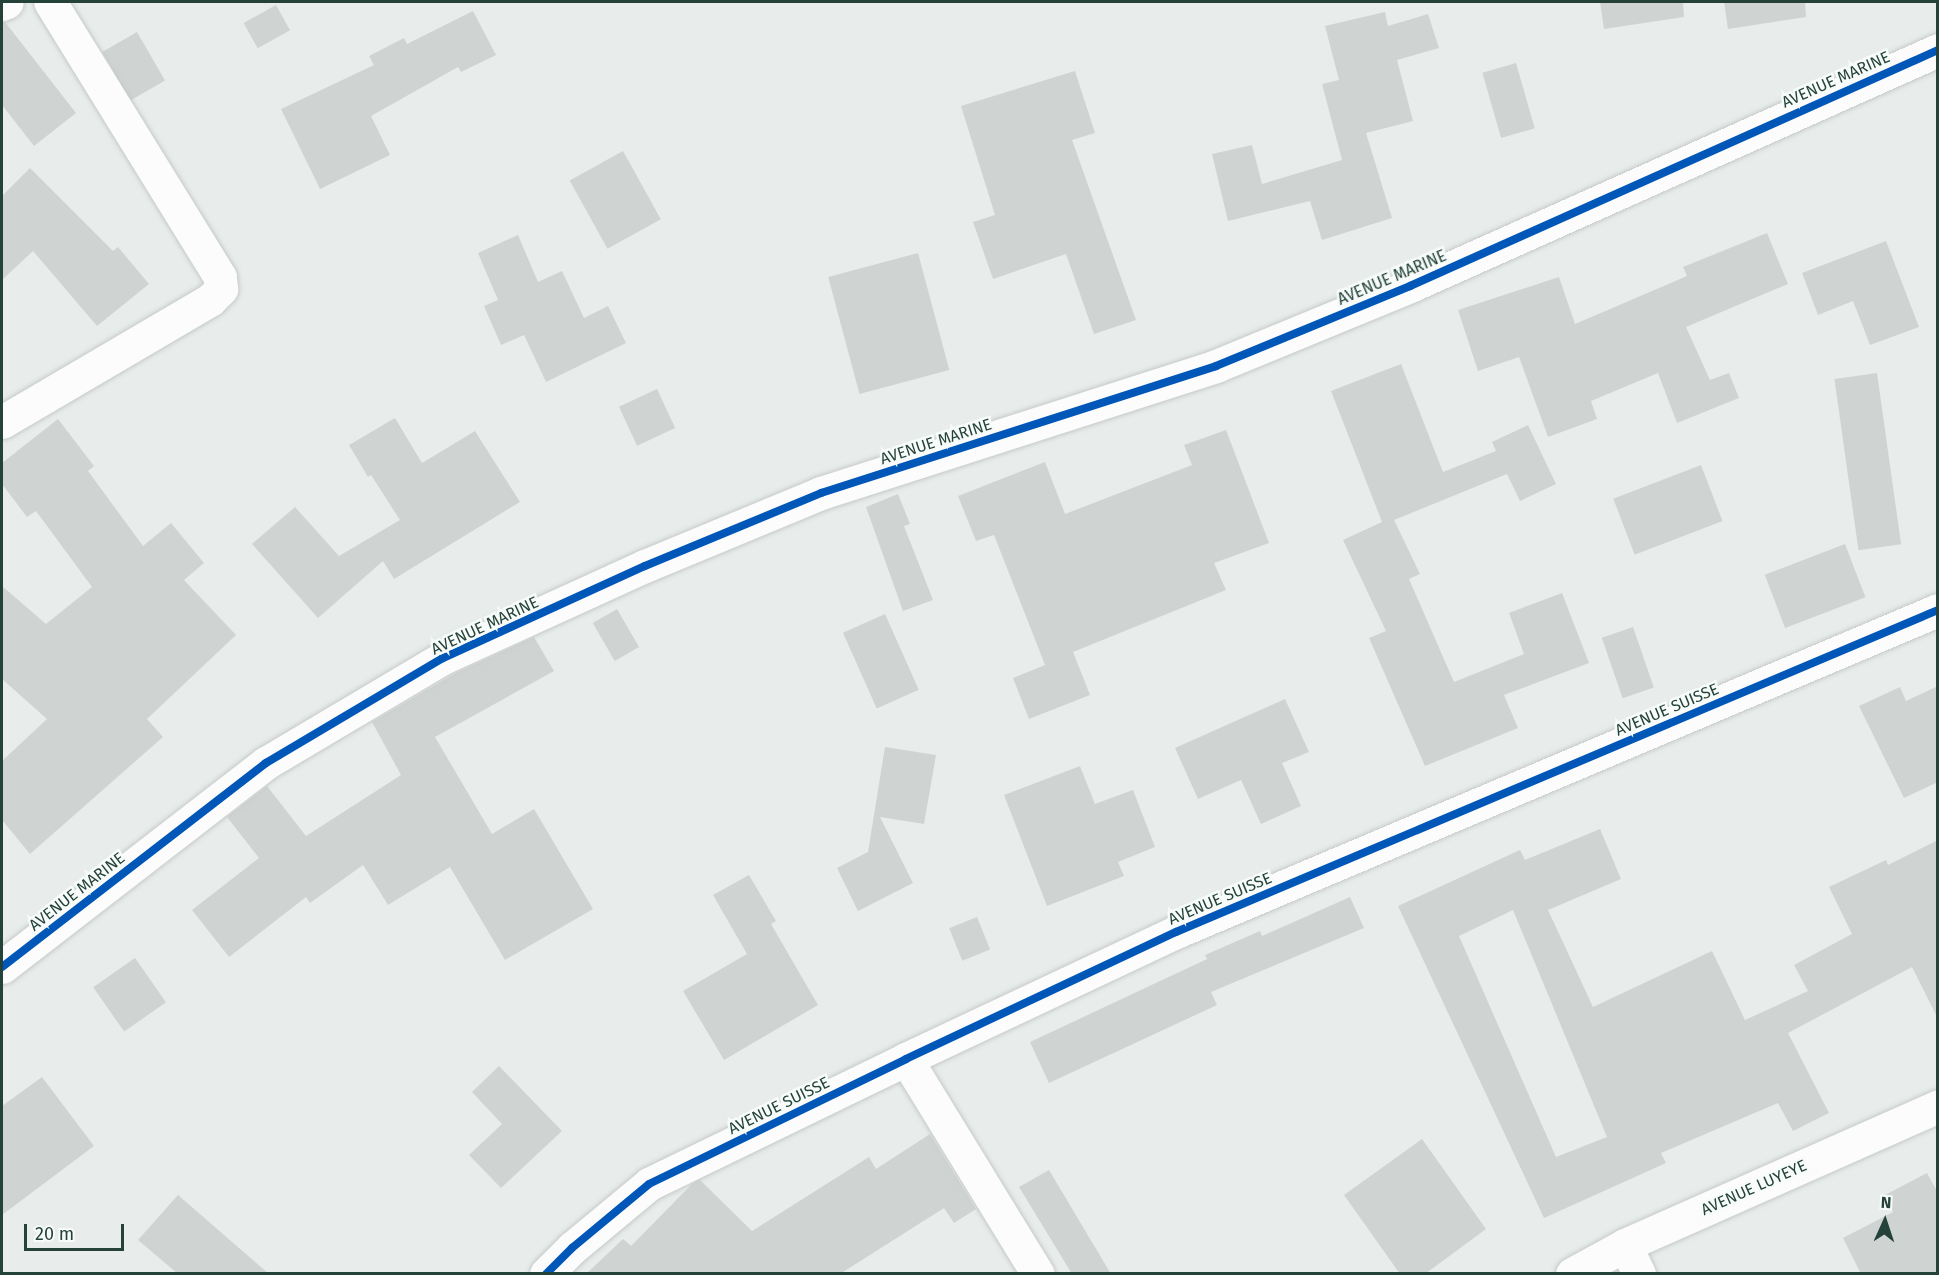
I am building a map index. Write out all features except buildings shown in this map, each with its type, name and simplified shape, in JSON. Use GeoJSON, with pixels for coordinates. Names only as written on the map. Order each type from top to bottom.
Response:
{"type":"FeatureCollection","features":[{"type":"Feature","properties":{"kind":"street"},"geometry":{"type":"LineString","coordinates":[[2,4],[7,2]]}},
{"type":"Feature","properties":{"kind":"street"},"geometry":{"type":"LineString","coordinates":[[2,423],[210,300],[221,289],[220,277],[50,2]]}},
{"type":"Feature","properties":{"kind":"street","name":"AVENUE MARINE"},"geometry":{"type":"LineString","coordinates":[[2,967],[266,763],[443,658],[645,566],[821,493],[1216,366],[1410,285],[1938,50]]}},
{"type":"Feature","properties":{"kind":"street","name":"AVENUE SUISSE"},"geometry":{"type":"LineString","coordinates":[[546,1274],[572,1248],[649,1185],[906,1059],[1176,932],[1938,610]]}},
{"type":"Feature","properties":{"kind":"street"},"geometry":{"type":"LineString","coordinates":[[906,1059],[1038,1274]]}},
{"type":"Feature","properties":{"kind":"street","name":"AVENUE LUYEYE"},"geometry":{"type":"LineString","coordinates":[[1572,1274],[1625,1245],[1938,1106]]}},
{"type":"Feature","properties":{"kind":"street"},"geometry":{"type":"LineString","coordinates":[[1625,1245],[1639,1274]]}},
{"type":"Feature","properties":{"kind":"cycle path"},"geometry":{"type":"LineString","coordinates":[[2,967],[266,763],[443,658],[645,566],[821,493],[1216,366],[1410,286],[1938,50]]}},
{"type":"Feature","properties":{"kind":"cycle path"},"geometry":{"type":"LineString","coordinates":[[546,1274],[572,1248],[649,1184],[906,1059],[1176,932],[1938,610]]}}]}
